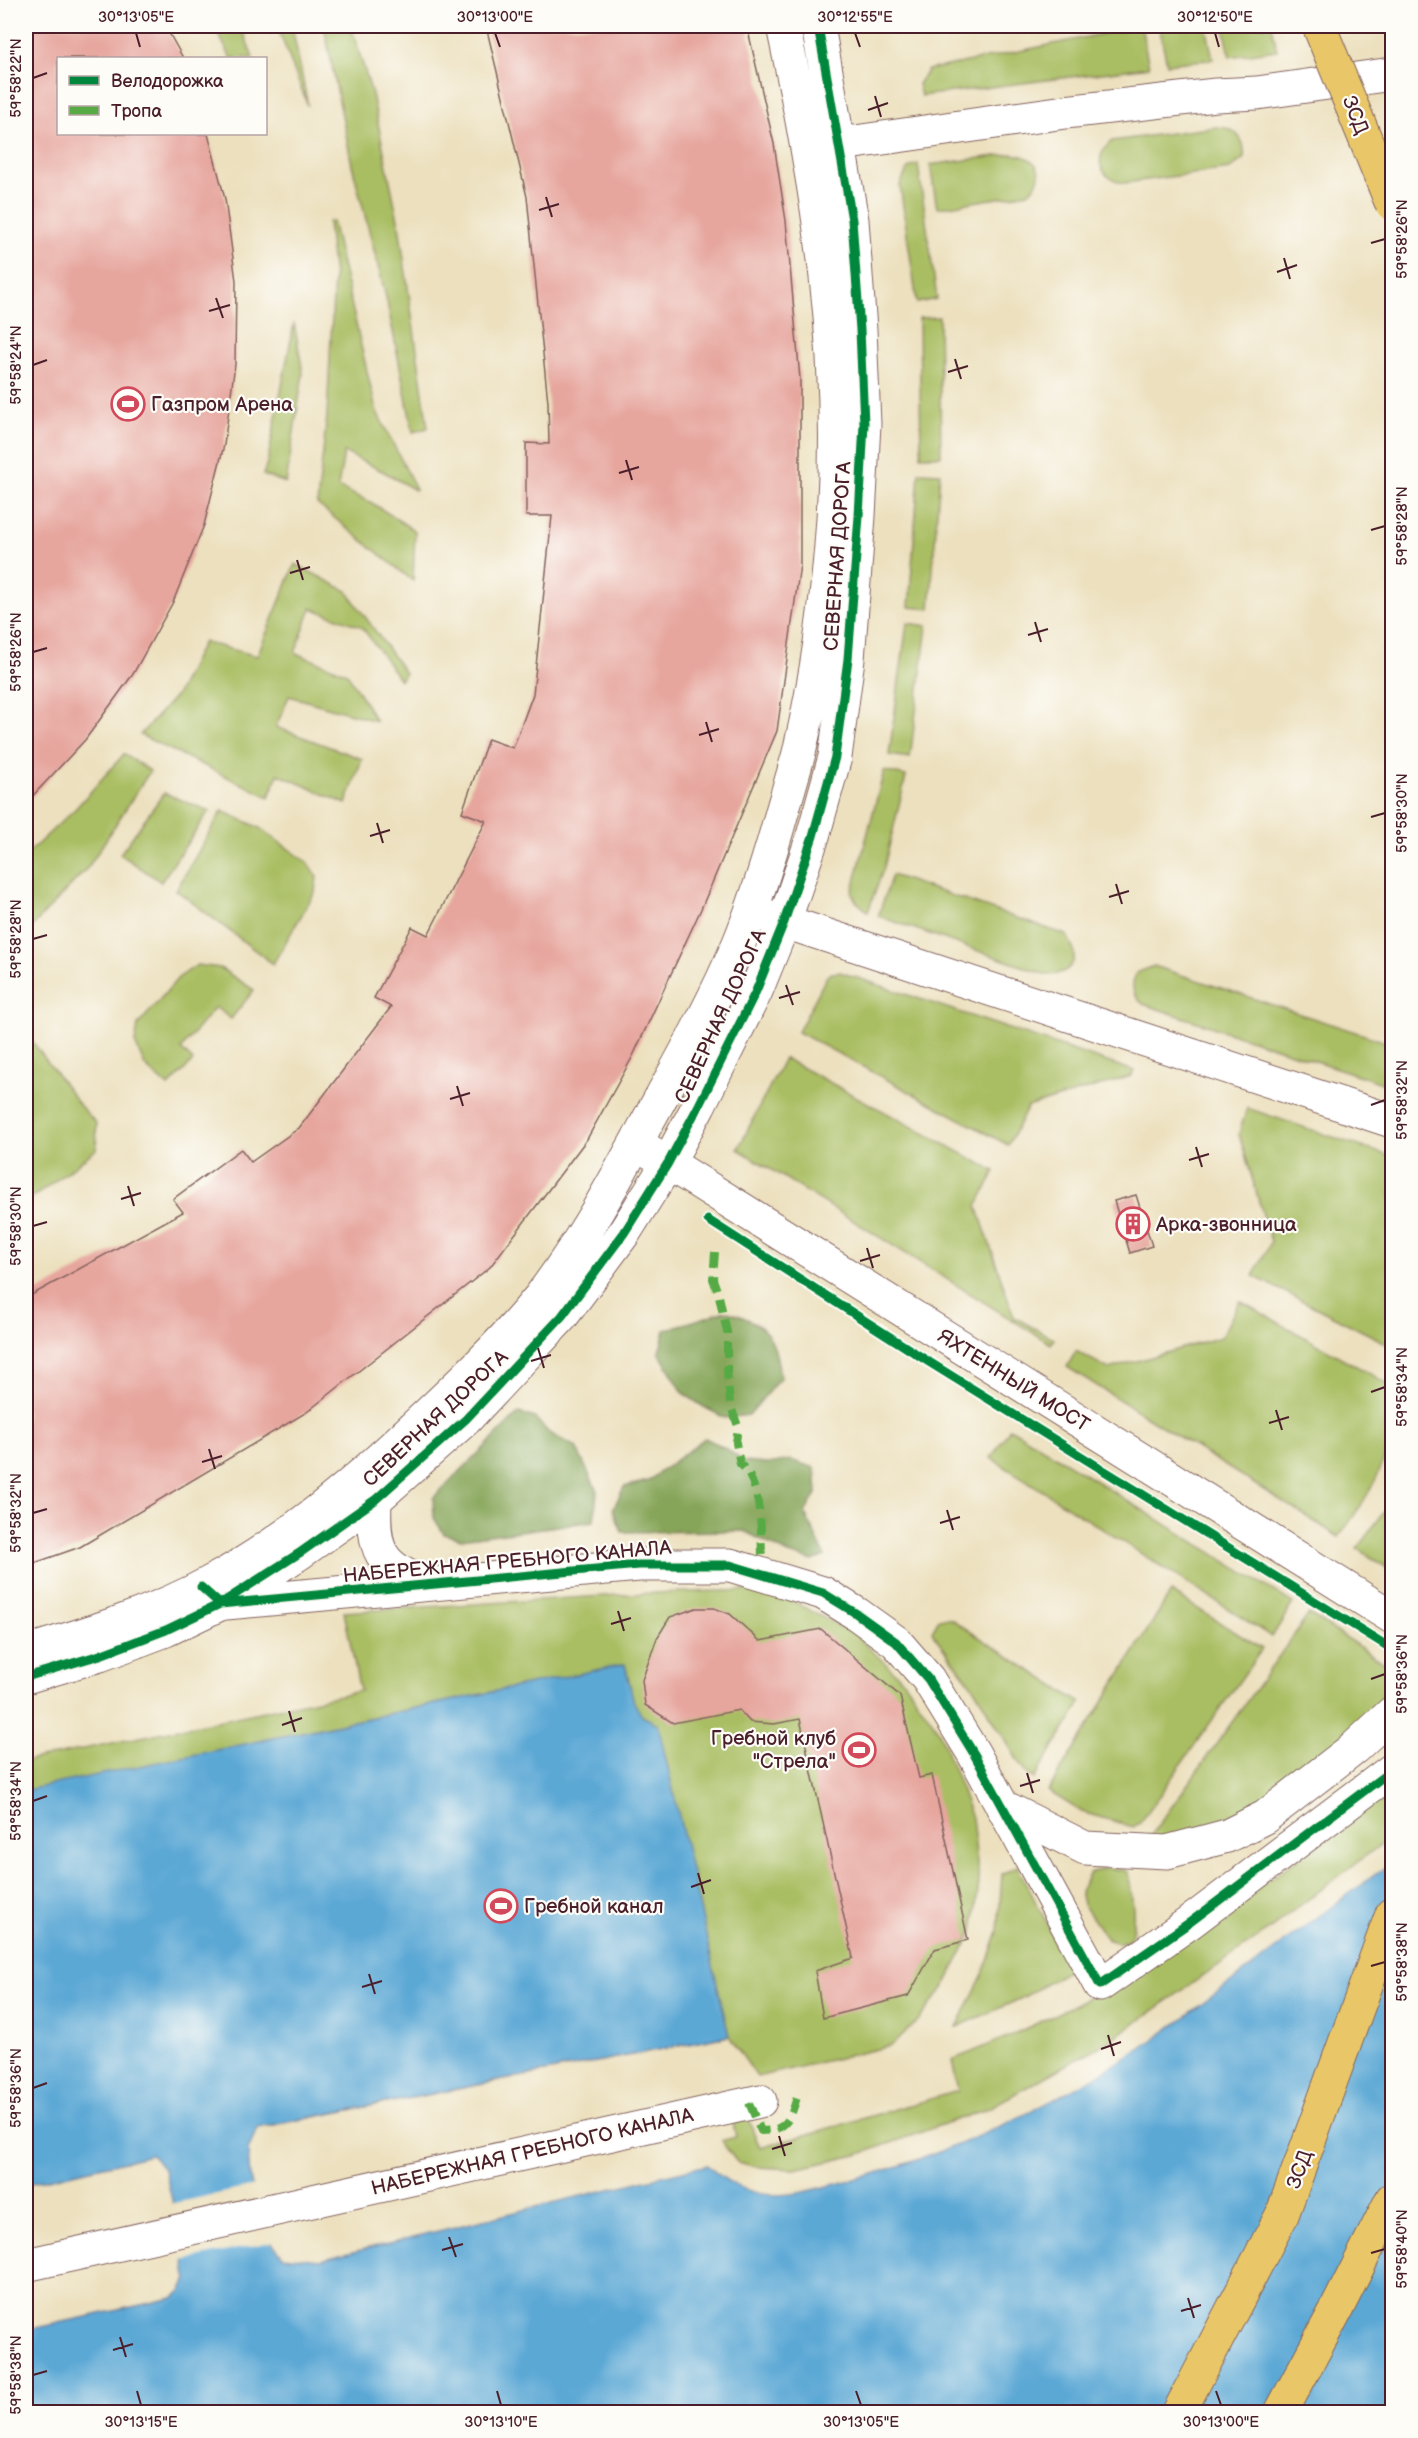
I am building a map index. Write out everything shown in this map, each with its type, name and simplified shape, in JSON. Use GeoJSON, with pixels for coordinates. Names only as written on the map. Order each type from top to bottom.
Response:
{"type":"FeatureCollection","features":[{"type":"Feature","properties":{"kind":"highway","name":"ЗСД"},"geometry":{"type":"LineString","coordinates":[[1319,26],[1392,204]]}},
{"type":"Feature","properties":{"kind":"highway","name":"ЗСД"},"geometry":{"type":"LineString","coordinates":[[1179,2412],[1282,2215],[1392,1914]]}},
{"type":"Feature","properties":{"kind":"highway"},"geometry":{"type":"LineString","coordinates":[[1281,2412],[1392,2199]]}},
{"type":"Feature","properties":{"kind":"street","name":"СЕВЕРНАЯ ДОРОГА"},"geometry":{"type":"LineString","coordinates":[[366,1490],[466,1419],[562,1316],[624,1233],[668,1162],[750,1001],[784,922],[813,836],[836,757],[849,658],[864,424],[852,220],[821,37]]}},
{"type":"Feature","properties":{"kind":"street","name":"СЕВЕРНАЯ ДОРОГА"},"geometry":{"type":"LineString","coordinates":[[26,1652],[155,1609],[210,1595],[301,1552],[366,1490],[539,1298],[570,1257],[635,1143],[705,1012],[738,944],[751,910],[799,752],[819,648],[833,518],[836,429],[833,334],[821,222],[786,40]]}},
{"type":"Feature","properties":{"kind":"street"},"geometry":{"type":"LineString","coordinates":[[808,150],[840,143],[1065,112],[1216,95],[1257,93],[1392,74]]}},
{"type":"Feature","properties":{"kind":"street"},"geometry":{"type":"LineString","coordinates":[[751,910],[1392,1121]]}},
{"type":"Feature","properties":{"kind":"street","name":"ЯХТЕННЫЙ МОСТ"},"geometry":{"type":"LineString","coordinates":[[635,1143],[1392,1617]]}},
{"type":"Feature","properties":{"kind":"street","name":"НАБЕРЕЖНАЯ ГРЕБНОГО КАНАЛА"},"geometry":{"type":"LineString","coordinates":[[366,1490],[378,1550],[390,1567],[407,1577],[429,1584]]}},
{"type":"Feature","properties":{"kind":"street","name":"НАБЕРЕЖНАЯ ГРЕБНОГО КАНАЛА"},"geometry":{"type":"LineString","coordinates":[[210,1595],[429,1584],[639,1565],[730,1565],[823,1593],[896,1642],[928,1679],[956,1722],[1100,1985],[1189,1923],[1392,1770]]}},
{"type":"Feature","properties":{"kind":"street","name":"СЕВЕРНАЯ ДОРОГА"},"geometry":{"type":"LineString","coordinates":[[26,1677],[100,1655],[166,1630],[210,1595]]}},
{"type":"Feature","properties":{"kind":"street"},"geometry":{"type":"LineString","coordinates":[[1002,1806],[1085,1848],[1167,1852],[1227,1836],[1265,1817],[1354,1748],[1392,1713]]}},
{"type":"Feature","properties":{"kind":"street","name":"НАБЕРЕЖНАЯ ГРЕБНОГО КАНАЛА"},"geometry":{"type":"LineString","coordinates":[[26,2265],[760,2101]]}},
{"type":"Feature","properties":{"kind":"green space"},"geometry":{"type":"Polygon","coordinates":[[[214,26],[241,26],[253,57],[230,57],[214,26]]]}},
{"type":"Feature","properties":{"kind":"green space"},"geometry":{"type":"Polygon","coordinates":[[[277,26],[292,26],[308,106],[277,26]]]}},
{"type":"Feature","properties":{"kind":"green space"},"geometry":{"type":"Polygon","coordinates":[[[324,26],[351,26],[372,94],[399,225],[428,428],[413,432],[386,297],[352,165],[324,26]]]}},
{"type":"Feature","properties":{"kind":"green space"},"geometry":{"type":"Polygon","coordinates":[[[1141,26],[1149,67],[921,96],[918,84],[928,70],[1141,26]]]}},
{"type":"Feature","properties":{"kind":"green space"},"geometry":{"type":"Polygon","coordinates":[[[1159,26],[1206,26],[1213,59],[1167,64],[1159,26]]]}},
{"type":"Feature","properties":{"kind":"green space"},"geometry":{"type":"Polygon","coordinates":[[[1224,26],[1272,26],[1277,50],[1230,57],[1224,26]]]}},
{"type":"Feature","properties":{"kind":"green space"},"geometry":{"type":"Polygon","coordinates":[[[1217,127],[1230,129],[1238,136],[1243,146],[1244,158],[1230,169],[1124,183],[1109,177],[1101,166],[1102,154],[1112,141],[1217,127]]]}},
{"type":"Feature","properties":{"kind":"green space"},"geometry":{"type":"Polygon","coordinates":[[[1011,154],[1027,158],[1037,167],[1038,179],[1028,193],[937,208],[930,165],[1011,154]]]}},
{"type":"Feature","properties":{"kind":"green space"},"geometry":{"type":"Polygon","coordinates":[[[918,164],[937,299],[917,303],[900,185],[908,168],[918,164]]]}},
{"type":"Feature","properties":{"kind":"green space"},"geometry":{"type":"Polygon","coordinates":[[[332,221],[376,410],[416,489],[344,452],[338,487],[372,503],[415,531],[413,581],[317,504],[327,416],[334,277],[328,222],[332,221]]]}},
{"type":"Feature","properties":{"kind":"green space"},"geometry":{"type":"Polygon","coordinates":[[[939,317],[941,456],[921,456],[919,318],[939,317]]]}},
{"type":"Feature","properties":{"kind":"green space"},"geometry":{"type":"Polygon","coordinates":[[[294,323],[303,373],[286,483],[263,475],[294,323]]]}},
{"type":"Feature","properties":{"kind":"green space"},"geometry":{"type":"Polygon","coordinates":[[[919,472],[940,473],[930,609],[909,607],[919,472]]]}},
{"type":"Feature","properties":{"kind":"green space"},"geometry":{"type":"Polygon","coordinates":[[[295,564],[347,591],[405,673],[400,680],[362,627],[311,608],[295,653],[347,673],[376,721],[289,696],[276,727],[362,759],[346,804],[278,774],[269,797],[140,735],[177,694],[203,642],[257,656],[295,564]]]}},
{"type":"Feature","properties":{"kind":"green space"},"geometry":{"type":"Polygon","coordinates":[[[907,623],[927,626],[910,758],[889,755],[907,623]]]}},
{"type":"Feature","properties":{"kind":"green space"},"geometry":{"type":"Polygon","coordinates":[[[124,754],[150,771],[89,866],[26,933],[26,855],[76,808],[124,754]]]}},
{"type":"Feature","properties":{"kind":"green space"},"geometry":{"type":"Polygon","coordinates":[[[884,771],[906,776],[884,867],[868,912],[856,901],[852,893],[884,771]]]}},
{"type":"Feature","properties":{"kind":"green space"},"geometry":{"type":"Polygon","coordinates":[[[164,793],[209,811],[161,882],[120,854],[164,793]]]}},
{"type":"Feature","properties":{"kind":"green space"},"geometry":{"type":"Polygon","coordinates":[[[222,811],[258,827],[307,862],[317,877],[315,892],[273,964],[176,890],[222,811]]]}},
{"type":"Feature","properties":{"kind":"green space"},"geometry":{"type":"Polygon","coordinates":[[[892,875],[1066,935],[1073,950],[1073,963],[1064,971],[1047,975],[878,916],[892,875]]]}},
{"type":"Feature","properties":{"kind":"green space"},"geometry":{"type":"Polygon","coordinates":[[[197,965],[220,968],[254,990],[231,1019],[215,1007],[181,1049],[193,1061],[168,1087],[145,1066],[135,1043],[138,1025],[178,978],[197,965]]]}},
{"type":"Feature","properties":{"kind":"green space"},"geometry":{"type":"Polygon","coordinates":[[[1154,966],[1392,1044],[1392,1082],[1385,1084],[1143,1004],[1134,990],[1134,978],[1136,973],[1154,966]]]}},
{"type":"Feature","properties":{"kind":"green space"},"geometry":{"type":"Polygon","coordinates":[[[840,972],[1134,1071],[1132,1076],[1028,1107],[1008,1145],[798,1032],[827,976],[840,972]]]}},
{"type":"Feature","properties":{"kind":"green space"},"geometry":{"type":"Polygon","coordinates":[[[26,1033],[81,1107],[96,1123],[97,1149],[39,1193],[26,1200],[26,1033]]]}},
{"type":"Feature","properties":{"kind":"green space"},"geometry":{"type":"Polygon","coordinates":[[[784,1058],[995,1171],[977,1206],[1014,1317],[1054,1339],[1051,1344],[738,1149],[784,1058]]]}},
{"type":"Feature","properties":{"kind":"green space"},"geometry":{"type":"Polygon","coordinates":[[[1247,1108],[1392,1157],[1392,1346],[1253,1276],[1271,1242],[1239,1134],[1247,1108]]]}},
{"type":"Feature","properties":{"kind":"green space"},"geometry":{"type":"Polygon","coordinates":[[[1240,1301],[1392,1386],[1393,1418],[1386,1454],[1366,1498],[1339,1537],[1067,1367],[1076,1351],[1109,1369],[1221,1337],[1240,1301]]]}},
{"type":"Feature","properties":{"kind":"green space"},"geometry":{"type":"Polygon","coordinates":[[[725,1311],[750,1320],[766,1333],[772,1341],[780,1378],[749,1415],[725,1418],[684,1394],[659,1353],[665,1330],[725,1311]]]}},
{"type":"Feature","properties":{"kind":"green space"},"geometry":{"type":"Polygon","coordinates":[[[519,1413],[535,1418],[549,1433],[576,1447],[597,1491],[594,1521],[461,1539],[444,1534],[434,1518],[433,1498],[519,1413]]]}},
{"type":"Feature","properties":{"kind":"green space"},"geometry":{"type":"Polygon","coordinates":[[[1010,1428],[1293,1603],[1272,1637],[991,1458],[1010,1428]]]}},
{"type":"Feature","properties":{"kind":"green space"},"geometry":{"type":"Polygon","coordinates":[[[705,1438],[745,1462],[767,1464],[791,1460],[815,1468],[817,1492],[805,1513],[825,1556],[812,1561],[789,1554],[744,1531],[622,1532],[613,1509],[624,1487],[648,1481],[705,1438]]]}},
{"type":"Feature","properties":{"kind":"green space"},"geometry":{"type":"Polygon","coordinates":[[[1392,1493],[1392,1571],[1357,1548],[1385,1511],[1392,1493]]]}},
{"type":"Feature","properties":{"kind":"green space","name":"Гребной канал"},"geometry":{"type":"Polygon","coordinates":[[[757,1590],[791,1600],[854,1634],[904,1681],[939,1731],[972,1818],[979,1881],[973,1931],[945,1986],[917,2022],[890,2046],[757,2077],[729,2036],[257,2128],[26,2184],[26,1761],[360,1691],[344,1612],[651,1593],[757,1590]]]}},
{"type":"Feature","properties":{"kind":"green space"},"geometry":{"type":"Polygon","coordinates":[[[1171,1592],[1262,1649],[1140,1823],[1133,1827],[1082,1812],[1048,1791],[1171,1592]]]}},
{"type":"Feature","properties":{"kind":"green space"},"geometry":{"type":"Polygon","coordinates":[[[1309,1614],[1392,1668],[1392,1692],[1310,1764],[1249,1806],[1217,1823],[1183,1834],[1148,1840],[1309,1614]]]}},
{"type":"Feature","properties":{"kind":"green space"},"geometry":{"type":"Polygon","coordinates":[[[939,1619],[951,1619],[1081,1703],[1034,1779],[1024,1771],[974,1688],[934,1635],[932,1631],[939,1619]]]}},
{"type":"Feature","properties":{"kind":"green space"},"geometry":{"type":"Polygon","coordinates":[[[1392,1791],[1392,1836],[1249,1944],[1111,2040],[989,2108],[857,2155],[795,2169],[757,2167],[737,2162],[721,2141],[736,2137],[733,2123],[748,2118],[760,2148],[958,2091],[952,2060],[1038,2023],[1121,1978],[1225,1910],[1392,1791]]]}},
{"type":"Feature","properties":{"kind":"green space"},"geometry":{"type":"Polygon","coordinates":[[[1017,1866],[1071,1969],[1022,1998],[957,2027],[983,1974],[998,1931],[1002,1874],[1017,1866]]]}},
{"type":"Feature","properties":{"kind":"green space"},"geometry":{"type":"Polygon","coordinates":[[[1106,1868],[1124,1870],[1128,1873],[1133,1908],[1132,1934],[1129,1940],[1119,1943],[1107,1939],[1083,1904],[1080,1891],[1090,1873],[1106,1868]]]}},
{"type":"Feature","properties":{"kind":"water"},"geometry":{"type":"Polygon","coordinates":[[[625,1664],[634,1702],[642,1716],[658,1724],[729,2036],[257,2128],[248,2151],[250,2177],[262,2230],[283,2256],[320,2260],[707,2165],[726,2180],[744,2189],[762,2194],[780,2195],[817,2189],[859,2178],[936,2153],[1048,2103],[1119,2062],[1173,2026],[1392,1862],[1392,2412],[26,2412],[26,2330],[173,2298],[182,2290],[187,2278],[183,2247],[165,2170],[151,2155],[26,2184],[26,1790],[625,1664]]]}},
{"type":"Feature","properties":{"kind":"pier"},"geometry":{"type":"Polygon","coordinates":[[[255,2186],[264,2228],[275,2241],[182,2261],[170,2204],[255,2186]]]}},
{"type":"Feature","properties":{"kind":"building","name":"Газпром Арена"},"geometry":{"type":"Polygon","coordinates":[[[26,26],[165,26],[182,57],[57,57],[57,135],[208,135],[225,199],[236,281],[235,364],[224,445],[204,525],[173,602],[133,674],[85,740],[26,803],[26,26]]]}},
{"type":"Feature","properties":{"kind":"building"},"geometry":{"type":"Polygon","coordinates":[[[486,26],[747,26],[774,144],[786,221],[800,379],[800,565],[777,731],[701,909],[633,1056],[587,1139],[490,1267],[307,1412],[80,1547],[26,1566],[26,1298],[183,1212],[173,1199],[241,1149],[251,1162],[299,1128],[391,1007],[374,998],[412,927],[428,935],[486,821],[462,812],[488,739],[513,748],[533,694],[552,516],[526,516],[526,443],[549,444],[548,402],[527,197],[486,26]]]}},
{"type":"Feature","properties":{"kind":"building","name":"Арка-звонница"},"geometry":{"type":"Polygon","coordinates":[[[1136,1195],[1152,1246],[1130,1253],[1114,1201],[1136,1195]]]}},
{"type":"Feature","properties":{"kind":"building"},"geometry":{"type":"Polygon","coordinates":[[[696,1608],[714,1608],[730,1614],[760,1641],[821,1629],[900,1696],[919,1778],[932,1775],[968,1940],[935,1949],[908,1996],[823,2018],[815,1971],[853,1958],[800,1719],[774,1724],[750,1722],[739,1710],[673,1723],[645,1705],[642,1680],[657,1638],[670,1617],[696,1608]]]}},
{"type":"Feature","properties":{"kind":"marked path"},"geometry":{"type":"LineString","coordinates":[[715,1252],[713,1279],[727,1332],[730,1404],[738,1426],[736,1443],[740,1464],[747,1472],[756,1493],[762,1555]]}},
{"type":"Feature","properties":{"kind":"marked path"},"geometry":{"type":"LineString","coordinates":[[749,2103],[761,2131],[771,2130],[784,2125],[788,2120],[799,2091]]}},
{"type":"Feature","properties":{"kind":"cycle path"},"geometry":{"type":"LineString","coordinates":[[26,1677],[100,1655],[166,1630],[220,1604],[301,1552],[375,1500],[466,1419],[562,1316],[624,1233],[668,1163],[756,991],[784,922],[813,836],[835,757],[848,659],[859,516],[864,424],[852,220],[818,26]]}},
{"type":"Feature","properties":{"kind":"cycle path"},"geometry":{"type":"LineString","coordinates":[[708,1220],[929,1362],[1392,1649]]}},
{"type":"Feature","properties":{"kind":"cycle path"},"geometry":{"type":"LineString","coordinates":[[201,1587],[220,1604],[639,1565],[730,1565],[823,1593],[896,1642],[928,1679],[974,1754],[1100,1985],[1189,1923],[1392,1770]]}},
{"type":"Feature","properties":{"kind":"place","name":"Газпром Арена"},"geometry":{"type":"Point","coordinates":[128,404]}},
{"type":"Feature","properties":{"kind":"place","name":"Арка-звонница"},"geometry":{"type":"Point","coordinates":[1133,1224]}},
{"type":"Feature","properties":{"kind":"place","name":"Гребной клуб \"Стрела\""},"geometry":{"type":"Point","coordinates":[859,1750]}},
{"type":"Feature","properties":{"kind":"place","name":"Гребной канал"},"geometry":{"type":"Point","coordinates":[501,1906]}}]}
